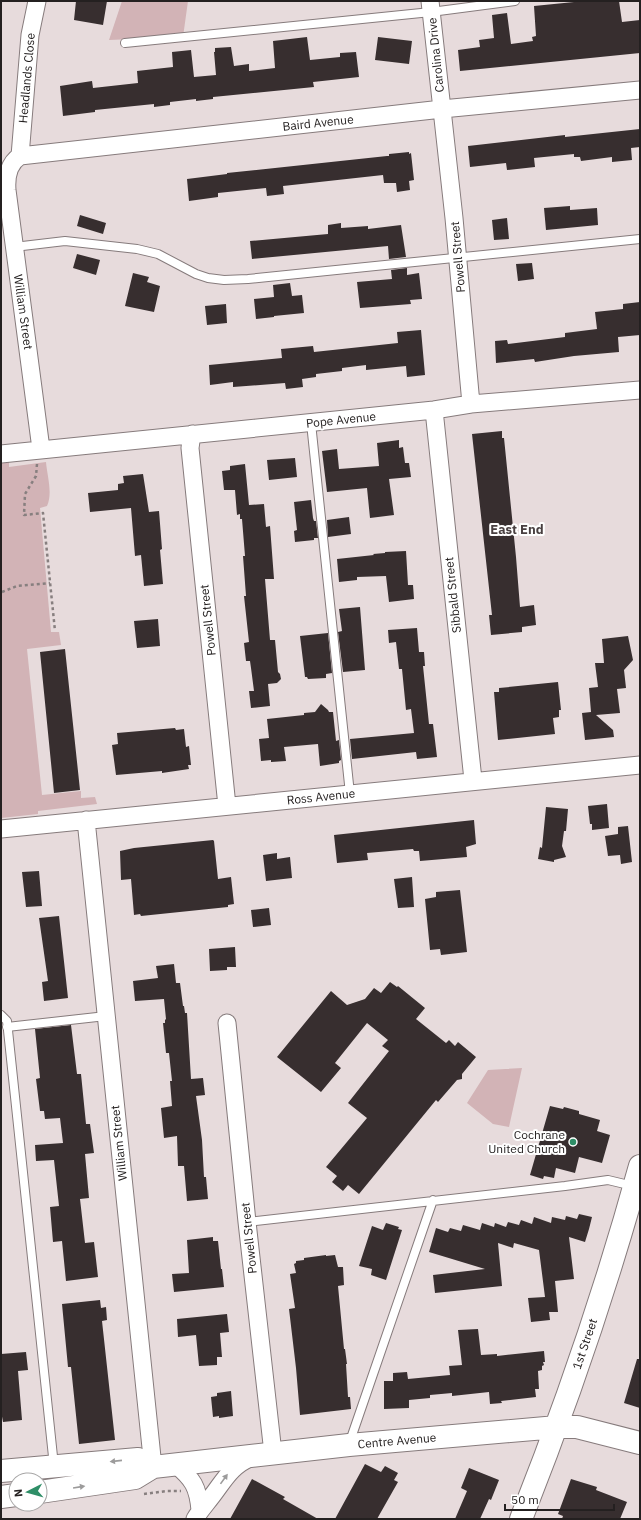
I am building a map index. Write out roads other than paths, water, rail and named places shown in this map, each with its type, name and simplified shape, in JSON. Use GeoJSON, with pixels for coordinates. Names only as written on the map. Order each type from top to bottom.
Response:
{"type":"FeatureCollection","features":[{"type":"Feature","properties":{"kind":"main road","name":"1st Street"},"geometry":{"type":"LineString","coordinates":[[521,1519],[557,1427],[604,1290],[640,1166]]}},
{"type":"Feature","properties":{"kind":"main road","name":"Centre Avenue"},"geometry":{"type":"LineString","coordinates":[[48,1491],[135,1478],[153,1467],[175,1464],[349,1445],[557,1427],[576,1427],[640,1443]]}},
{"type":"Feature","properties":{"kind":"main road"},"geometry":{"type":"LineString","coordinates":[[1,1457],[22,1469]]}},
{"type":"Feature","properties":{"kind":"main road"},"geometry":{"type":"LineString","coordinates":[[1,1471],[138,1459],[153,1467]]}},
{"type":"Feature","properties":{"kind":"street","name":"Headlands Close"},"geometry":{"type":"LineString","coordinates":[[20,156],[30,36],[37,1]]}},
{"type":"Feature","properties":{"kind":"street","name":"Carolina Drive"},"geometry":{"type":"LineString","coordinates":[[431,7],[442,109]]}},
{"type":"Feature","properties":{"kind":"street","name":"Baird Avenue"},"geometry":{"type":"LineString","coordinates":[[20,156],[442,109],[640,90]]}},
{"type":"Feature","properties":{"kind":"street","name":"Powell Street"},"geometry":{"type":"LineString","coordinates":[[442,109],[472,404]]}},
{"type":"Feature","properties":{"kind":"street","name":"William Street"},"geometry":{"type":"LineString","coordinates":[[20,156],[13,163],[8,175],[7,190],[39,456]]}},
{"type":"Feature","properties":{"kind":"street","name":"Pope Avenue"},"geometry":{"type":"LineString","coordinates":[[1,454],[39,456],[192,434],[434,410],[472,404],[640,390]]}},
{"type":"Feature","properties":{"kind":"street","name":"Sibbald Street"},"geometry":{"type":"LineString","coordinates":[[434,410],[473,780]]}},
{"type":"Feature","properties":{"kind":"street","name":"Powell Street"},"geometry":{"type":"LineString","coordinates":[[192,434],[190,448],[227,806]]}},
{"type":"Feature","properties":{"kind":"street","name":"Ross Avenue"},"geometry":{"type":"LineString","coordinates":[[1,828],[350,794],[473,780],[640,765]]}},
{"type":"Feature","properties":{"kind":"street","name":"William Street"},"geometry":{"type":"LineString","coordinates":[[86,820],[153,1467]]}},
{"type":"Feature","properties":{"kind":"street","name":"Powell Street"},"geometry":{"type":"LineString","coordinates":[[227,1023],[247,1222],[265,1454]]}},
{"type":"Feature","properties":{"kind":"street"},"geometry":{"type":"LineString","coordinates":[[197,1515],[228,1473],[244,1460],[265,1454]]}},
{"type":"Feature","properties":{"kind":"street"},"geometry":{"type":"LineString","coordinates":[[175,1464],[190,1477],[196,1487],[198,1494],[197,1515]]}},
{"type":"Feature","properties":{"kind":"lane"},"geometry":{"type":"LineString","coordinates":[[125,43],[431,7],[514,1]]}},
{"type":"Feature","properties":{"kind":"lane"},"geometry":{"type":"LineString","coordinates":[[14,248],[65,241],[137,249],[158,254],[196,274],[208,278],[224,280],[248,279],[640,239]]}},
{"type":"Feature","properties":{"kind":"lane"},"geometry":{"type":"LineString","coordinates":[[311,423],[350,794]]}},
{"type":"Feature","properties":{"kind":"lane"},"geometry":{"type":"LineString","coordinates":[[1,1014],[7,1021],[54,1467]]}},
{"type":"Feature","properties":{"kind":"lane"},"geometry":{"type":"LineString","coordinates":[[7,1028],[106,1016]]}},
{"type":"Feature","properties":{"kind":"lane"},"geometry":{"type":"LineString","coordinates":[[247,1222],[608,1180],[634,1186]]}},
{"type":"Feature","properties":{"kind":"lane"},"geometry":{"type":"LineString","coordinates":[[349,1445],[433,1200]]}},
{"type":"Feature","properties":{"kind":"place","name":"Cochrane United Church"},"geometry":{"type":"Point","coordinates":[573,1142]}},
{"type":"Feature","properties":{"kind":"district","name":"East End"},"geometry":{"type":"Point","coordinates":[517,529]}}]}
